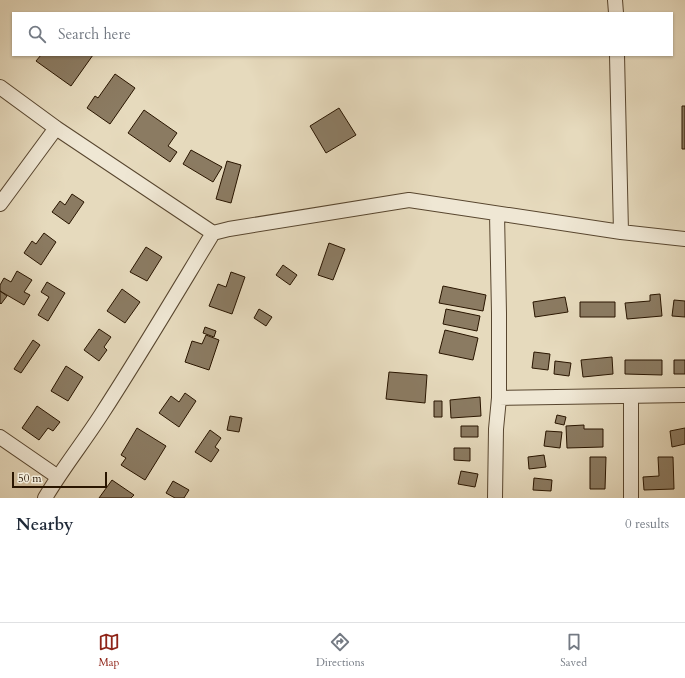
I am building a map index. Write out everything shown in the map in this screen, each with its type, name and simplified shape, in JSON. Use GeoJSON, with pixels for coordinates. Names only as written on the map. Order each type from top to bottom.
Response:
{"type":"FeatureCollection","features":[{"type":"Feature","properties":{"kind":"street"},"geometry":{"type":"LineString","coordinates":[[615,0],[616,12]]}},
{"type":"Feature","properties":{"kind":"street"},"geometry":{"type":"LineString","coordinates":[[617,56],[621,232]]}},
{"type":"Feature","properties":{"kind":"street"},"geometry":{"type":"LineString","coordinates":[[0,87],[56,128],[213,233]]}},
{"type":"Feature","properties":{"kind":"street"},"geometry":{"type":"LineString","coordinates":[[0,204],[56,128]]}},
{"type":"Feature","properties":{"kind":"street"},"geometry":{"type":"LineString","coordinates":[[0,437],[52,490],[147,343],[213,233],[229,229],[409,200],[621,232],[685,240]]}},
{"type":"Feature","properties":{"kind":"street"},"geometry":{"type":"LineString","coordinates":[[495,498],[496,429],[499,398],[497,214]]}},
{"type":"Feature","properties":{"kind":"street"},"geometry":{"type":"LineString","coordinates":[[499,398],[685,395]]}},
{"type":"Feature","properties":{"kind":"street"},"geometry":{"type":"LineString","coordinates":[[631,396],[631,498]]}},
{"type":"Feature","properties":{"kind":"building"},"geometry":{"type":"Polygon","coordinates":[[[40,56],[92,56],[71,86],[36,61],[40,56]]]}},
{"type":"Feature","properties":{"kind":"building"},"geometry":{"type":"Polygon","coordinates":[[[115,74],[135,88],[110,124],[87,108],[95,96],[98,98],[115,74]]]}},
{"type":"Feature","properties":{"kind":"building"},"geometry":{"type":"Polygon","coordinates":[[[682,106],[685,106],[685,149],[682,149],[682,106]]]}},
{"type":"Feature","properties":{"kind":"building"},"geometry":{"type":"Polygon","coordinates":[[[339,108],[356,135],[326,153],[310,126],[339,108]]]}},
{"type":"Feature","properties":{"kind":"building"},"geometry":{"type":"Polygon","coordinates":[[[144,110],[177,133],[168,146],[177,152],[170,162],[128,133],[144,110]]]}},
{"type":"Feature","properties":{"kind":"building"},"geometry":{"type":"Polygon","coordinates":[[[191,150],[222,167],[213,182],[183,164],[191,150]]]}},
{"type":"Feature","properties":{"kind":"building"},"geometry":{"type":"Polygon","coordinates":[[[227,161],[241,165],[231,203],[216,199],[227,161]]]}},
{"type":"Feature","properties":{"kind":"building"},"geometry":{"type":"Polygon","coordinates":[[[72,194],[84,202],[69,224],[52,212],[60,201],[65,205],[72,194]]]}},
{"type":"Feature","properties":{"kind":"building"},"geometry":{"type":"Polygon","coordinates":[[[44,233],[56,242],[41,265],[24,253],[32,241],[36,244],[44,233]]]}},
{"type":"Feature","properties":{"kind":"building"},"geometry":{"type":"Polygon","coordinates":[[[329,243],[345,249],[333,280],[318,275],[329,243]]]}},
{"type":"Feature","properties":{"kind":"building"},"geometry":{"type":"Polygon","coordinates":[[[146,247],[162,257],[147,281],[130,272],[146,247]]]}},
{"type":"Feature","properties":{"kind":"building"},"geometry":{"type":"Polygon","coordinates":[[[283,265],[297,275],[290,285],[276,275],[283,265]]]}},
{"type":"Feature","properties":{"kind":"building"},"geometry":{"type":"Polygon","coordinates":[[[17,271],[32,280],[24,292],[30,295],[24,305],[0,291],[0,285],[4,278],[11,282],[17,271]]]}},
{"type":"Feature","properties":{"kind":"building"},"geometry":{"type":"Polygon","coordinates":[[[231,272],[245,277],[232,314],[209,306],[218,284],[226,287],[231,272]]]}},
{"type":"Feature","properties":{"kind":"building"},"geometry":{"type":"Polygon","coordinates":[[[47,282],[65,293],[48,321],[38,315],[49,297],[41,292],[47,282]]]}},
{"type":"Feature","properties":{"kind":"building"},"geometry":{"type":"Polygon","coordinates":[[[443,286],[486,295],[483,311],[439,303],[443,286]]]}},
{"type":"Feature","properties":{"kind":"building"},"geometry":{"type":"Polygon","coordinates":[[[122,289],[140,302],[125,323],[107,311],[122,289]]]}},
{"type":"Feature","properties":{"kind":"building"},"geometry":{"type":"Polygon","coordinates":[[[0,291],[7,296],[1,304],[0,303],[0,291]]]}},
{"type":"Feature","properties":{"kind":"building"},"geometry":{"type":"Polygon","coordinates":[[[660,294],[662,316],[627,319],[625,303],[650,301],[650,295],[660,294]]]}},
{"type":"Feature","properties":{"kind":"building"},"geometry":{"type":"Polygon","coordinates":[[[565,297],[568,312],[535,317],[533,302],[565,297]]]}},
{"type":"Feature","properties":{"kind":"building"},"geometry":{"type":"Polygon","coordinates":[[[674,300],[685,301],[685,317],[672,316],[674,300]]]}},
{"type":"Feature","properties":{"kind":"building"},"geometry":{"type":"Polygon","coordinates":[[[580,302],[615,302],[615,317],[580,317],[580,302]]]}},
{"type":"Feature","properties":{"kind":"building"},"geometry":{"type":"Polygon","coordinates":[[[259,309],[272,317],[266,326],[254,318],[259,309]]]}},
{"type":"Feature","properties":{"kind":"building"},"geometry":{"type":"Polygon","coordinates":[[[446,309],[480,316],[477,331],[443,324],[446,309]]]}},
{"type":"Feature","properties":{"kind":"building"},"geometry":{"type":"Polygon","coordinates":[[[205,327],[216,331],[214,337],[203,333],[205,327]]]}},
{"type":"Feature","properties":{"kind":"building"},"geometry":{"type":"Polygon","coordinates":[[[99,329],[111,337],[104,347],[107,350],[99,361],[84,350],[99,329]]]}},
{"type":"Feature","properties":{"kind":"building"},"geometry":{"type":"Polygon","coordinates":[[[445,330],[478,338],[473,360],[439,353],[445,330]]]}},
{"type":"Feature","properties":{"kind":"building"},"geometry":{"type":"Polygon","coordinates":[[[206,335],[219,340],[209,370],[185,362],[192,341],[202,344],[206,335]]]}},
{"type":"Feature","properties":{"kind":"building"},"geometry":{"type":"Polygon","coordinates":[[[33,340],[40,345],[21,373],[14,369],[33,340]]]}},
{"type":"Feature","properties":{"kind":"building"},"geometry":{"type":"Polygon","coordinates":[[[534,352],[550,354],[548,370],[532,368],[534,352]]]}},
{"type":"Feature","properties":{"kind":"building"},"geometry":{"type":"Polygon","coordinates":[[[612,357],[613,374],[583,377],[581,360],[612,357]]]}},
{"type":"Feature","properties":{"kind":"building"},"geometry":{"type":"Polygon","coordinates":[[[625,360],[662,360],[662,375],[625,374],[625,360]]]}},
{"type":"Feature","properties":{"kind":"building"},"geometry":{"type":"Polygon","coordinates":[[[674,360],[685,360],[685,374],[674,374],[674,360]]]}},
{"type":"Feature","properties":{"kind":"building"},"geometry":{"type":"Polygon","coordinates":[[[555,361],[571,363],[569,376],[554,374],[555,361]]]}},
{"type":"Feature","properties":{"kind":"building"},"geometry":{"type":"Polygon","coordinates":[[[66,366],[83,377],[68,401],[51,391],[66,366]]]}},
{"type":"Feature","properties":{"kind":"building"},"geometry":{"type":"Polygon","coordinates":[[[389,372],[427,375],[425,403],[386,399],[389,372]]]}},
{"type":"Feature","properties":{"kind":"building"},"geometry":{"type":"Polygon","coordinates":[[[185,393],[196,401],[179,427],[159,413],[171,396],[179,402],[185,393]]]}},
{"type":"Feature","properties":{"kind":"building"},"geometry":{"type":"Polygon","coordinates":[[[480,397],[481,416],[451,418],[450,400],[480,397]]]}},
{"type":"Feature","properties":{"kind":"building"},"geometry":{"type":"Polygon","coordinates":[[[434,401],[442,401],[442,417],[434,417],[434,401]]]}},
{"type":"Feature","properties":{"kind":"building"},"geometry":{"type":"Polygon","coordinates":[[[37,406],[60,422],[53,431],[48,428],[39,440],[22,428],[37,406]]]}},
{"type":"Feature","properties":{"kind":"building"},"geometry":{"type":"Polygon","coordinates":[[[557,415],[566,417],[564,425],[555,423],[557,415]]]}},
{"type":"Feature","properties":{"kind":"building"},"geometry":{"type":"Polygon","coordinates":[[[230,416],[242,418],[239,432],[227,430],[230,416]]]}},
{"type":"Feature","properties":{"kind":"building"},"geometry":{"type":"Polygon","coordinates":[[[584,425],[584,429],[603,429],[603,447],[567,448],[566,426],[584,425]]]}},
{"type":"Feature","properties":{"kind":"building"},"geometry":{"type":"Polygon","coordinates":[[[461,426],[478,426],[478,437],[461,437],[461,426]]]}},
{"type":"Feature","properties":{"kind":"building"},"geometry":{"type":"Polygon","coordinates":[[[137,428],[166,446],[145,480],[121,465],[126,458],[121,455],[137,428]]]}},
{"type":"Feature","properties":{"kind":"building"},"geometry":{"type":"Polygon","coordinates":[[[685,428],[685,444],[672,447],[670,431],[685,428]]]}},
{"type":"Feature","properties":{"kind":"building"},"geometry":{"type":"Polygon","coordinates":[[[210,430],[221,438],[215,447],[219,450],[211,462],[195,452],[210,430]]]}},
{"type":"Feature","properties":{"kind":"building"},"geometry":{"type":"Polygon","coordinates":[[[546,431],[562,432],[560,448],[544,446],[546,431]]]}},
{"type":"Feature","properties":{"kind":"building"},"geometry":{"type":"Polygon","coordinates":[[[454,448],[470,448],[470,461],[454,460],[454,448]]]}},
{"type":"Feature","properties":{"kind":"building"},"geometry":{"type":"Polygon","coordinates":[[[544,455],[546,467],[529,469],[528,457],[544,455]]]}},
{"type":"Feature","properties":{"kind":"building"},"geometry":{"type":"Polygon","coordinates":[[[590,457],[606,457],[605,489],[590,489],[590,457]]]}},
{"type":"Feature","properties":{"kind":"building"},"geometry":{"type":"Polygon","coordinates":[[[658,457],[673,457],[674,489],[644,490],[643,477],[659,476],[658,457]]]}},
{"type":"Feature","properties":{"kind":"building"},"geometry":{"type":"Polygon","coordinates":[[[461,471],[478,474],[475,487],[458,484],[461,471]]]}},
{"type":"Feature","properties":{"kind":"building"},"geometry":{"type":"Polygon","coordinates":[[[534,478],[552,480],[551,491],[533,490],[534,478]]]}},
{"type":"Feature","properties":{"kind":"building"},"geometry":{"type":"Polygon","coordinates":[[[112,480],[134,495],[131,498],[99,498],[112,480]]]}},
{"type":"Feature","properties":{"kind":"building"},"geometry":{"type":"Polygon","coordinates":[[[173,481],[189,490],[184,498],[175,498],[166,493],[173,481]]]}}]}
